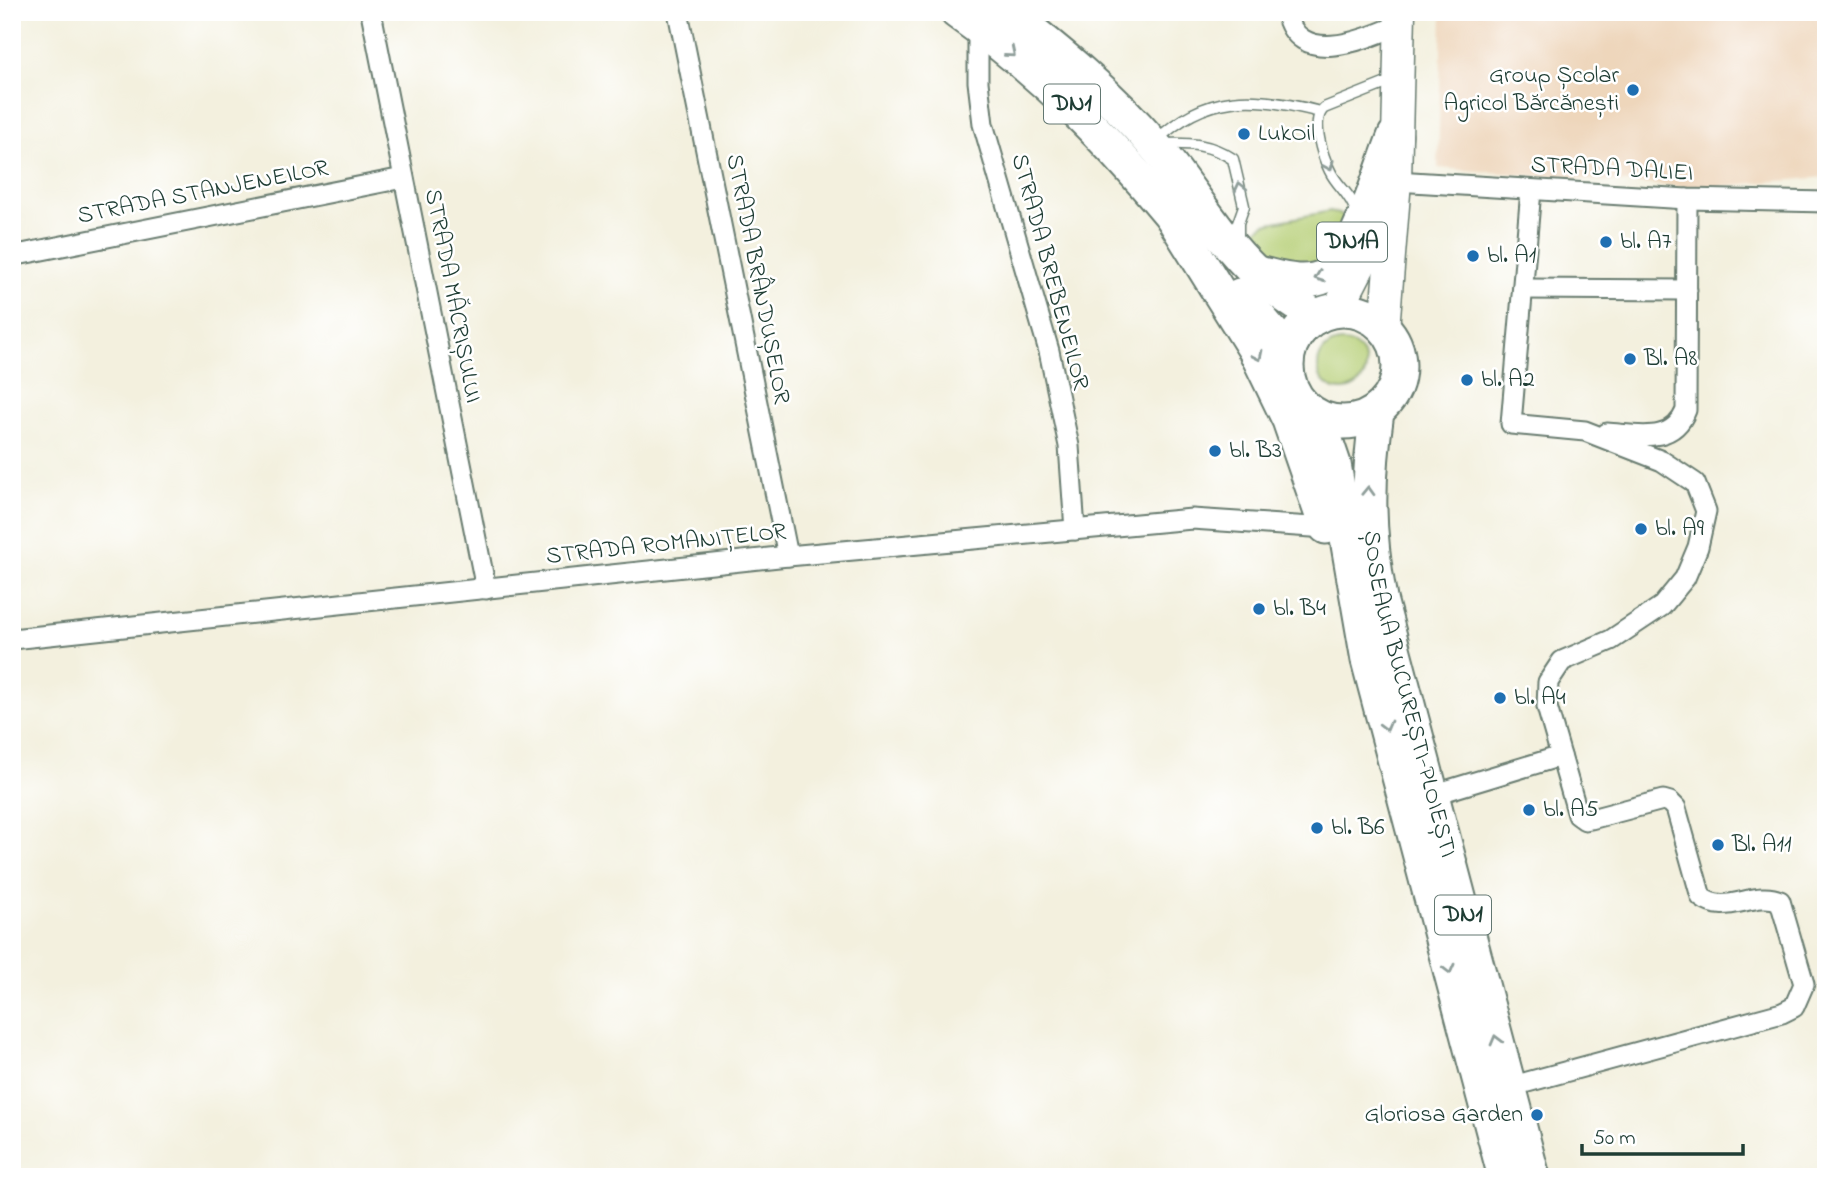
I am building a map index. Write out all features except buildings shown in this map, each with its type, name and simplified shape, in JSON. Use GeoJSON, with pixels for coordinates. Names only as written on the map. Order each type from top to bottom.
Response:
{"type":"FeatureCollection","features":[{"type":"Feature","properties":{"kind":"highway","name":"DN1"},"geometry":{"type":"LineString","coordinates":[[1007,12],[1051,46],[1111,100],[1153,144],[1247,263],[1326,314],[1354,311],[1371,317],[1384,329],[1395,344],[1399,362],[1397,381],[1390,398],[1377,412]]}},
{"type":"Feature","properties":{"kind":"highway","name":"DN1"},"geometry":{"type":"LineString","coordinates":[[967,20],[1072,104],[1129,163],[1288,351],[1286,371],[1292,390],[1302,406],[1318,417]]}},
{"type":"Feature","properties":{"kind":"highway","name":"DN1A"},"geometry":{"type":"LineString","coordinates":[[1247,263],[1293,281],[1324,277],[1335,270],[1348,251],[1395,135]]}},
{"type":"Feature","properties":{"kind":"highway","name":"DN1"},"geometry":{"type":"LineString","coordinates":[[1171,215],[1255,350],[1289,420],[1327,528],[1368,660]]}},
{"type":"Feature","properties":{"kind":"highway"},"geometry":{"type":"LineString","coordinates":[[1288,351],[1304,326],[1326,314]]}},
{"type":"Feature","properties":{"kind":"highway"},"geometry":{"type":"LineString","coordinates":[[1318,417],[1348,423],[1377,412]]}},
{"type":"Feature","properties":{"kind":"highway","name":"ȘOSEAUA BUCUREȘTI-PLOIEȘTI"},"geometry":{"type":"LineString","coordinates":[[1377,412],[1369,466],[1370,540],[1393,654],[1433,795],[1532,1177]]}},
{"type":"Feature","properties":{"kind":"highway","name":"ȘOSEAUA BUCUREȘTI-PLOIEȘTI"},"geometry":{"type":"LineString","coordinates":[[1318,417],[1334,464],[1368,660],[1504,1177]]}},
{"type":"Feature","properties":{"kind":"main road","name":"DN1A"},"geometry":{"type":"LineString","coordinates":[[1384,329],[1396,181],[1395,135],[1400,18]]}},
{"type":"Feature","properties":{"kind":"main road","name":"DN1A"},"geometry":{"type":"LineString","coordinates":[[1326,314],[1367,246],[1395,135]]}},
{"type":"Feature","properties":{"kind":"street","name":"STRADA MĂCRIȘULUI"},"geometry":{"type":"LineString","coordinates":[[371,12],[486,589]]}},
{"type":"Feature","properties":{"kind":"street","name":"STRADA BRÂNDUȘELOR"},"geometry":{"type":"LineString","coordinates":[[678,12],[788,556]]}},
{"type":"Feature","properties":{"kind":"street"},"geometry":{"type":"LineString","coordinates":[[1286,12],[1288,22],[1304,42],[1330,48],[1400,18]]}},
{"type":"Feature","properties":{"kind":"street","name":"STRADA BREBENEILOR"},"geometry":{"type":"LineString","coordinates":[[967,20],[983,124],[1049,351],[1069,446],[1075,530]]}},
{"type":"Feature","properties":{"kind":"street","name":"STRADA STANJENEILOR"},"geometry":{"type":"LineString","coordinates":[[12,256],[403,177]]}},
{"type":"Feature","properties":{"kind":"street","name":"STRADA DALIEI"},"geometry":{"type":"LineString","coordinates":[[1396,181],[1687,200],[1826,202]]}},
{"type":"Feature","properties":{"kind":"street"},"geometry":{"type":"LineString","coordinates":[[1531,190],[1511,425],[1585,431],[1660,435],[1674,430],[1682,422],[1686,410],[1687,200]]}},
{"type":"Feature","properties":{"kind":"street"},"geometry":{"type":"LineString","coordinates":[[1522,289],[1687,290]]}},
{"type":"Feature","properties":{"kind":"street"},"geometry":{"type":"LineString","coordinates":[[1509,1087],[1782,1013],[1794,1007],[1804,984],[1780,901],[1771,897],[1723,906],[1710,905],[1701,897],[1676,808],[1670,802],[1663,800],[1585,820],[1578,815],[1547,706],[1548,682],[1562,661],[1611,640],[1662,606],[1685,578],[1699,547],[1706,511],[1695,483],[1662,461],[1585,431]]}},
{"type":"Feature","properties":{"kind":"street","name":"STRADA ROMANIȚELOR"},"geometry":{"type":"LineString","coordinates":[[12,639],[788,556],[1192,519],[1327,528]]}},
{"type":"Feature","properties":{"kind":"street"},"geometry":{"type":"LineString","coordinates":[[1433,795],[1561,756]]}},
{"type":"Feature","properties":{"kind":"lane"},"geometry":{"type":"LineString","coordinates":[[1153,144],[1178,120],[1206,108],[1245,98],[1278,101],[1320,112],[1397,78]]}},
{"type":"Feature","properties":{"kind":"lane"},"geometry":{"type":"LineString","coordinates":[[1320,112],[1320,140],[1330,172],[1348,192],[1359,223]]}},
{"type":"Feature","properties":{"kind":"lane"},"geometry":{"type":"LineString","coordinates":[[1153,144],[1199,144],[1217,148],[1233,159],[1244,205],[1238,223],[1247,263]]}},
{"type":"Feature","properties":{"kind":"shaded area","name":"Group Școlar Agricol Bărcănești"},"geometry":{"type":"Polygon","coordinates":[[[1442,12],[1826,12],[1826,177],[1696,188],[1438,168],[1442,12]]]}},
{"type":"Feature","properties":{"kind":"green space"},"geometry":{"type":"Polygon","coordinates":[[[1330,211],[1344,216],[1346,231],[1320,262],[1284,263],[1270,258],[1254,246],[1254,232],[1265,224],[1330,211]]]}},
{"type":"Feature","properties":{"kind":"green space"},"geometry":{"type":"Polygon","coordinates":[[[1342,342],[1359,349],[1366,366],[1359,383],[1342,390],[1325,383],[1318,366],[1325,349],[1342,342]]]}},
{"type":"Feature","properties":{"kind":"place","name":"Group Școlar Agricol Bărcănești"},"geometry":{"type":"Point","coordinates":[1633,90]}},
{"type":"Feature","properties":{"kind":"place","name":"LukOil"},"geometry":{"type":"Point","coordinates":[1244,134]}},
{"type":"Feature","properties":{"kind":"place","name":"bl. A7"},"geometry":{"type":"Point","coordinates":[1606,242]}},
{"type":"Feature","properties":{"kind":"place","name":"bl. A1"},"geometry":{"type":"Point","coordinates":[1473,256]}},
{"type":"Feature","properties":{"kind":"place","name":"Bl. A8"},"geometry":{"type":"Point","coordinates":[1630,359]}},
{"type":"Feature","properties":{"kind":"place","name":"bl. A2"},"geometry":{"type":"Point","coordinates":[1467,380]}},
{"type":"Feature","properties":{"kind":"place","name":"bl. B3"},"geometry":{"type":"Point","coordinates":[1215,451]}},
{"type":"Feature","properties":{"kind":"place","name":"bl. A9"},"geometry":{"type":"Point","coordinates":[1641,529]}},
{"type":"Feature","properties":{"kind":"place","name":"bl. B4"},"geometry":{"type":"Point","coordinates":[1259,609]}},
{"type":"Feature","properties":{"kind":"place","name":"bl. A4"},"geometry":{"type":"Point","coordinates":[1500,698]}},
{"type":"Feature","properties":{"kind":"place","name":"bl. A5"},"geometry":{"type":"Point","coordinates":[1529,810]}},
{"type":"Feature","properties":{"kind":"place","name":"bl. B6"},"geometry":{"type":"Point","coordinates":[1317,828]}},
{"type":"Feature","properties":{"kind":"place","name":"Bl. A11"},"geometry":{"type":"Point","coordinates":[1718,845]}},
{"type":"Feature","properties":{"kind":"place","name":"Gloriosa Garden"},"geometry":{"type":"Point","coordinates":[1537,1115]}}]}
